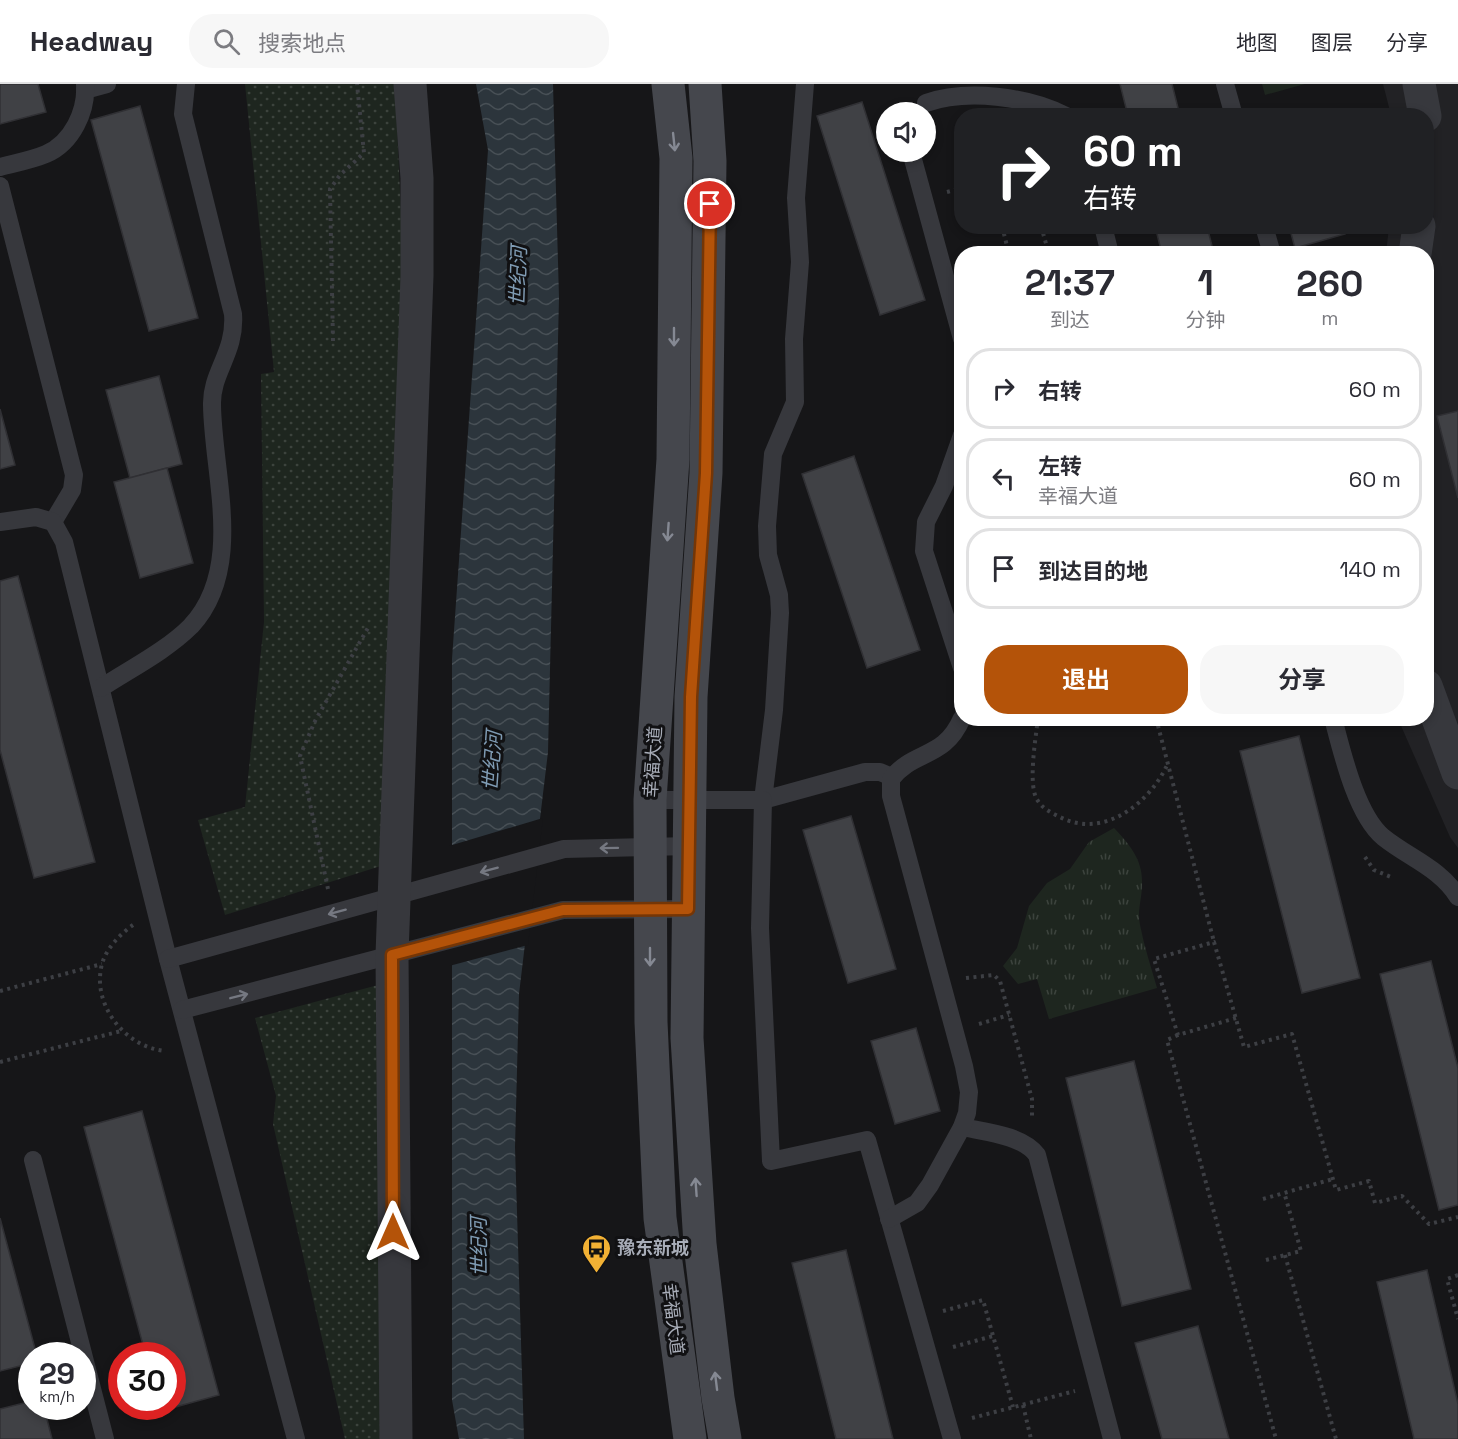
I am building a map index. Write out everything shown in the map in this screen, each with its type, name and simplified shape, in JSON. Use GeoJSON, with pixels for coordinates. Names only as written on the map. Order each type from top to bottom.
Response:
{"type":"FeatureCollection","features":[{"type":"Feature","properties":{"kind":"main road","name":"幸福大道"},"geometry":{"type":"LineString","coordinates":[[668,84],[676,158],[673,459],[650,800],[651,1022],[660,1218],[690,1439]]}},
{"type":"Feature","properties":{"kind":"main road","name":"幸福大道"},"geometry":{"type":"LineString","coordinates":[[705,84],[710,160],[706,473],[691,697],[687,1038],[700,1244],[725,1439]]}},
{"type":"Feature","properties":{"kind":"street"},"geometry":{"type":"LineString","coordinates":[[396,1439],[393,896],[417,276],[417,178],[410,84]]}},
{"type":"Feature","properties":{"kind":"street"},"geometry":{"type":"LineString","coordinates":[[1419,84],[1424,108]]}},
{"type":"Feature","properties":{"kind":"street"},"geometry":{"type":"LineString","coordinates":[[1434,708],[1458,773]]}},
{"type":"Feature","properties":{"kind":"lane"},"geometry":{"type":"LineString","coordinates":[[0,167],[46,154],[59,146],[83,114],[85,87],[106,84]]}},
{"type":"Feature","properties":{"kind":"lane"},"geometry":{"type":"LineString","coordinates":[[101,688],[170,643],[190,626],[209,602],[223,544],[212,403],[216,378],[234,333],[233,314],[183,114],[186,84]]}},
{"type":"Feature","properties":{"kind":"lane"},"geometry":{"type":"LineString","coordinates":[[805,84],[796,198],[800,262],[795,339],[795,402],[773,454],[767,526],[768,555],[779,595],[780,613],[774,710],[763,800],[760,928],[771,1161],[867,1140],[952,1439]]}},
{"type":"Feature","properties":{"kind":"lane"},"geometry":{"type":"LineString","coordinates":[[924,102],[926,84]]}},
{"type":"Feature","properties":{"kind":"lane"},"geometry":{"type":"LineString","coordinates":[[1225,84],[1232,108]]}},
{"type":"Feature","properties":{"kind":"lane"},"geometry":{"type":"LineString","coordinates":[[932,102],[976,97],[1015,98],[1043,108]]}},
{"type":"Feature","properties":{"kind":"lane"},"geometry":{"type":"LineString","coordinates":[[914,162],[954,310]]}},
{"type":"Feature","properties":{"kind":"lane"},"geometry":{"type":"LineString","coordinates":[[0,186],[74,475],[72,490],[53,522]]}},
{"type":"Feature","properties":{"kind":"lane"},"geometry":{"type":"LineString","coordinates":[[954,458],[944,486],[926,522],[924,551],[954,643]]}},
{"type":"Feature","properties":{"kind":"lane"},"geometry":{"type":"LineString","coordinates":[[0,522],[36,517],[53,522],[64,542],[168,959],[296,1439]]}},
{"type":"Feature","properties":{"kind":"lane"},"geometry":{"type":"LineString","coordinates":[[889,1219],[917,1203],[930,1185],[962,1127],[967,1113],[968,1083],[891,796],[892,777],[899,769],[947,743],[957,726]]}},
{"type":"Feature","properties":{"kind":"lane"},"geometry":{"type":"LineString","coordinates":[[1335,726],[1347,771],[1364,810],[1381,835],[1434,869],[1458,897]]}},
{"type":"Feature","properties":{"kind":"lane"},"geometry":{"type":"LineString","coordinates":[[650,800],[690,802],[763,800],[865,772],[880,772],[892,777]]}},
{"type":"Feature","properties":{"kind":"lane"},"geometry":{"type":"LineString","coordinates":[[168,959],[564,849],[689,846]]}},
{"type":"Feature","properties":{"kind":"lane"},"geometry":{"type":"LineString","coordinates":[[182,1010],[563,910],[688,909]]}},
{"type":"Feature","properties":{"kind":"lane"},"geometry":{"type":"LineString","coordinates":[[962,1127],[1030,1146],[1037,1155],[1112,1439]]}},
{"type":"Feature","properties":{"kind":"lane"},"geometry":{"type":"LineString","coordinates":[[33,1160],[105,1439]]}},
{"type":"Feature","properties":{"kind":"path"},"geometry":{"type":"LineString","coordinates":[[333,341],[330,189],[340,175],[364,153],[357,84]]}},
{"type":"Feature","properties":{"kind":"path"},"geometry":{"type":"LineString","coordinates":[[946,192],[954,190]]}},
{"type":"Feature","properties":{"kind":"path"},"geometry":{"type":"LineString","coordinates":[[333,913],[300,756],[315,721],[369,628],[370,619]]}},
{"type":"Feature","properties":{"kind":"path"},"geometry":{"type":"LineString","coordinates":[[1037,726],[1033,789],[1037,801],[1047,810],[1067,820],[1092,823],[1109,821],[1127,812],[1160,781],[1168,763]]}},
{"type":"Feature","properties":{"kind":"path"},"geometry":{"type":"LineString","coordinates":[[1158,726],[1214,942],[1244,1047],[1292,1034],[1336,1190],[1369,1181],[1375,1203],[1402,1196],[1430,1224],[1458,1217]]}},
{"type":"Feature","properties":{"kind":"path"},"geometry":{"type":"LineString","coordinates":[[156,909],[130,927],[111,945],[102,964],[104,998],[121,1031],[141,1046],[194,1053]]}},
{"type":"Feature","properties":{"kind":"path"},"geometry":{"type":"LineString","coordinates":[[1178,1035],[1154,959],[1214,942]]}},
{"type":"Feature","properties":{"kind":"path"},"geometry":{"type":"LineString","coordinates":[[0,991],[102,964]]}},
{"type":"Feature","properties":{"kind":"path"},"geometry":{"type":"LineString","coordinates":[[966,978],[994,975],[1000,981],[1032,1100],[1030,1146]]}},
{"type":"Feature","properties":{"kind":"path"},"geometry":{"type":"LineString","coordinates":[[978,1024],[1009,1016]]}},
{"type":"Feature","properties":{"kind":"path"},"geometry":{"type":"LineString","coordinates":[[1236,1018],[1167,1040],[1276,1439]]}},
{"type":"Feature","properties":{"kind":"path"},"geometry":{"type":"LineString","coordinates":[[0,1062],[121,1031]]}},
{"type":"Feature","properties":{"kind":"path"},"geometry":{"type":"LineString","coordinates":[[1263,1198],[1333,1179]]}},
{"type":"Feature","properties":{"kind":"path"},"geometry":{"type":"LineString","coordinates":[[1266,1260],[1301,1251],[1284,1192]]}},
{"type":"Feature","properties":{"kind":"path"},"geometry":{"type":"LineString","coordinates":[[1285,1255],[1336,1439]]}},
{"type":"Feature","properties":{"kind":"path"},"geometry":{"type":"LineString","coordinates":[[1458,1275],[1447,1279],[1458,1319]]}},
{"type":"Feature","properties":{"kind":"path"},"geometry":{"type":"LineString","coordinates":[[943,1311],[984,1300],[1013,1407]]}},
{"type":"Feature","properties":{"kind":"path"},"geometry":{"type":"LineString","coordinates":[[952,1347],[993,1336]]}},
{"type":"Feature","properties":{"kind":"path"},"geometry":{"type":"LineString","coordinates":[[971,1418],[1098,1386]]}},
{"type":"Feature","properties":{"kind":"path"},"geometry":{"type":"LineString","coordinates":[[1023,1405],[1032,1439]]}},
{"type":"Feature","properties":{"kind":"shaded area"},"geometry":{"type":"Polygon","coordinates":[[[1383,84],[1458,84],[1458,848],[1450,837],[1401,726],[1434,726],[1434,246],[1387,246],[1388,234],[1434,234],[1434,108],[1389,108],[1383,84]]]}},
{"type":"Feature","properties":{"kind":"green space"},"geometry":{"type":"Polygon","coordinates":[[[245,84],[395,84],[404,277],[384,865],[225,915],[198,820],[245,807],[264,622],[261,374],[274,372],[245,84]]]}},
{"type":"Feature","properties":{"kind":"green space"},"geometry":{"type":"Polygon","coordinates":[[[1262,84],[1305,84],[1265,95],[1262,84]]]}},
{"type":"Feature","properties":{"kind":"green space"},"geometry":{"type":"Polygon","coordinates":[[[1114,828],[1138,860],[1142,875],[1139,920],[1157,988],[1049,1019],[1037,979],[1018,984],[1003,966],[1017,948],[1029,906],[1047,883],[1070,869],[1089,842],[1114,828]]]}},
{"type":"Feature","properties":{"kind":"green space"},"geometry":{"type":"Polygon","coordinates":[[[378,985],[387,1439],[345,1439],[273,1124],[276,1096],[255,1018],[378,985]]]}},
{"type":"Feature","properties":{"kind":"water","name":"世纪河"},"geometry":{"type":"Polygon","coordinates":[[[476,84],[553,84],[559,298],[548,752],[519,994],[515,1147],[524,1439],[459,1439],[452,1400],[452,659],[488,150],[476,84]]]}},
{"type":"Feature","properties":{"kind":"pier"},"geometry":{"type":"Polygon","coordinates":[[[543,818],[528,945],[449,966],[449,846],[543,818]]]}},
{"type":"Feature","properties":{"kind":"building"},"geometry":{"type":"Polygon","coordinates":[[[0,84],[38,84],[46,112],[0,124],[0,84]]]}},
{"type":"Feature","properties":{"kind":"building"},"geometry":{"type":"Polygon","coordinates":[[[1120,84],[1172,84],[1178,108],[1126,108],[1120,84]]]}},
{"type":"Feature","properties":{"kind":"building"},"geometry":{"type":"Polygon","coordinates":[[[862,102],[876,146],[876,162],[881,162],[925,300],[880,315],[817,116],[862,102]]]}},
{"type":"Feature","properties":{"kind":"building"},"geometry":{"type":"Polygon","coordinates":[[[140,106],[198,318],[149,331],[91,120],[140,106]]]}},
{"type":"Feature","properties":{"kind":"building"},"geometry":{"type":"Polygon","coordinates":[[[1157,234],[1209,234],[1212,246],[1160,246],[1157,234]]]}},
{"type":"Feature","properties":{"kind":"building"},"geometry":{"type":"Polygon","coordinates":[[[1291,234],[1345,234],[1302,246],[1294,246],[1291,234]]]}},
{"type":"Feature","properties":{"kind":"building"},"geometry":{"type":"Polygon","coordinates":[[[159,376],[182,464],[130,478],[106,390],[159,376]]]}},
{"type":"Feature","properties":{"kind":"building"},"geometry":{"type":"Polygon","coordinates":[[[0,409],[15,465],[0,469],[0,409]]]}},
{"type":"Feature","properties":{"kind":"building"},"geometry":{"type":"Polygon","coordinates":[[[1458,411],[1458,498],[1437,416],[1458,411]]]}},
{"type":"Feature","properties":{"kind":"building"},"geometry":{"type":"Polygon","coordinates":[[[854,456],[920,650],[867,668],[802,474],[854,456]]]}},
{"type":"Feature","properties":{"kind":"building"},"geometry":{"type":"Polygon","coordinates":[[[167,468],[193,563],[140,578],[114,482],[167,468]]]}},
{"type":"Feature","properties":{"kind":"building"},"geometry":{"type":"Polygon","coordinates":[[[18,576],[95,862],[34,878],[0,750],[0,581],[18,576]]]}},
{"type":"Feature","properties":{"kind":"building"},"geometry":{"type":"Polygon","coordinates":[[[1299,736],[1360,978],[1302,993],[1240,751],[1299,736]]]}},
{"type":"Feature","properties":{"kind":"building"},"geometry":{"type":"Polygon","coordinates":[[[851,816],[896,969],[848,983],[803,830],[851,816]]]}},
{"type":"Feature","properties":{"kind":"building"},"geometry":{"type":"Polygon","coordinates":[[[1431,961],[1458,1068],[1458,1205],[1439,1210],[1380,974],[1431,961]]]}},
{"type":"Feature","properties":{"kind":"building"},"geometry":{"type":"Polygon","coordinates":[[[916,1028],[940,1111],[895,1124],[871,1041],[916,1028]]]}},
{"type":"Feature","properties":{"kind":"building"},"geometry":{"type":"Polygon","coordinates":[[[1134,1061],[1191,1289],[1122,1306],[1066,1078],[1134,1061]]]}},
{"type":"Feature","properties":{"kind":"building"},"geometry":{"type":"Polygon","coordinates":[[[142,1111],[219,1395],[186,1404],[186,1342],[142,1342],[84,1127],[142,1111]]]}},
{"type":"Feature","properties":{"kind":"building"},"geometry":{"type":"Polygon","coordinates":[[[0,1218],[33,1342],[18,1342],[18,1366],[0,1371],[0,1218]]]}},
{"type":"Feature","properties":{"kind":"building"},"geometry":{"type":"Polygon","coordinates":[[[846,1250],[893,1439],[836,1439],[792,1263],[846,1250]]]}},
{"type":"Feature","properties":{"kind":"building"},"geometry":{"type":"Polygon","coordinates":[[[1427,1270],[1458,1404],[1458,1439],[1414,1439],[1377,1282],[1427,1270]]]}},
{"type":"Feature","properties":{"kind":"building"},"geometry":{"type":"Polygon","coordinates":[[[1198,1326],[1229,1439],[1162,1439],[1135,1343],[1198,1326]]]}},
{"type":"Feature","properties":{"kind":"building"},"geometry":{"type":"Polygon","coordinates":[[[18,1404],[18,1420],[47,1420],[52,1439],[0,1439],[0,1409],[18,1404]]]}},
{"type":"Feature","properties":{"kind":"place","name":"豫东新城"},"geometry":{"type":"Point","coordinates":[596,1274]}},
{"type":"Feature","properties":{"kind":"route"},"geometry":{"type":"LineString","coordinates":[[393,1232],[392,955],[563,910],[688,909],[691,697],[706,473],[710,204]]}}]}
